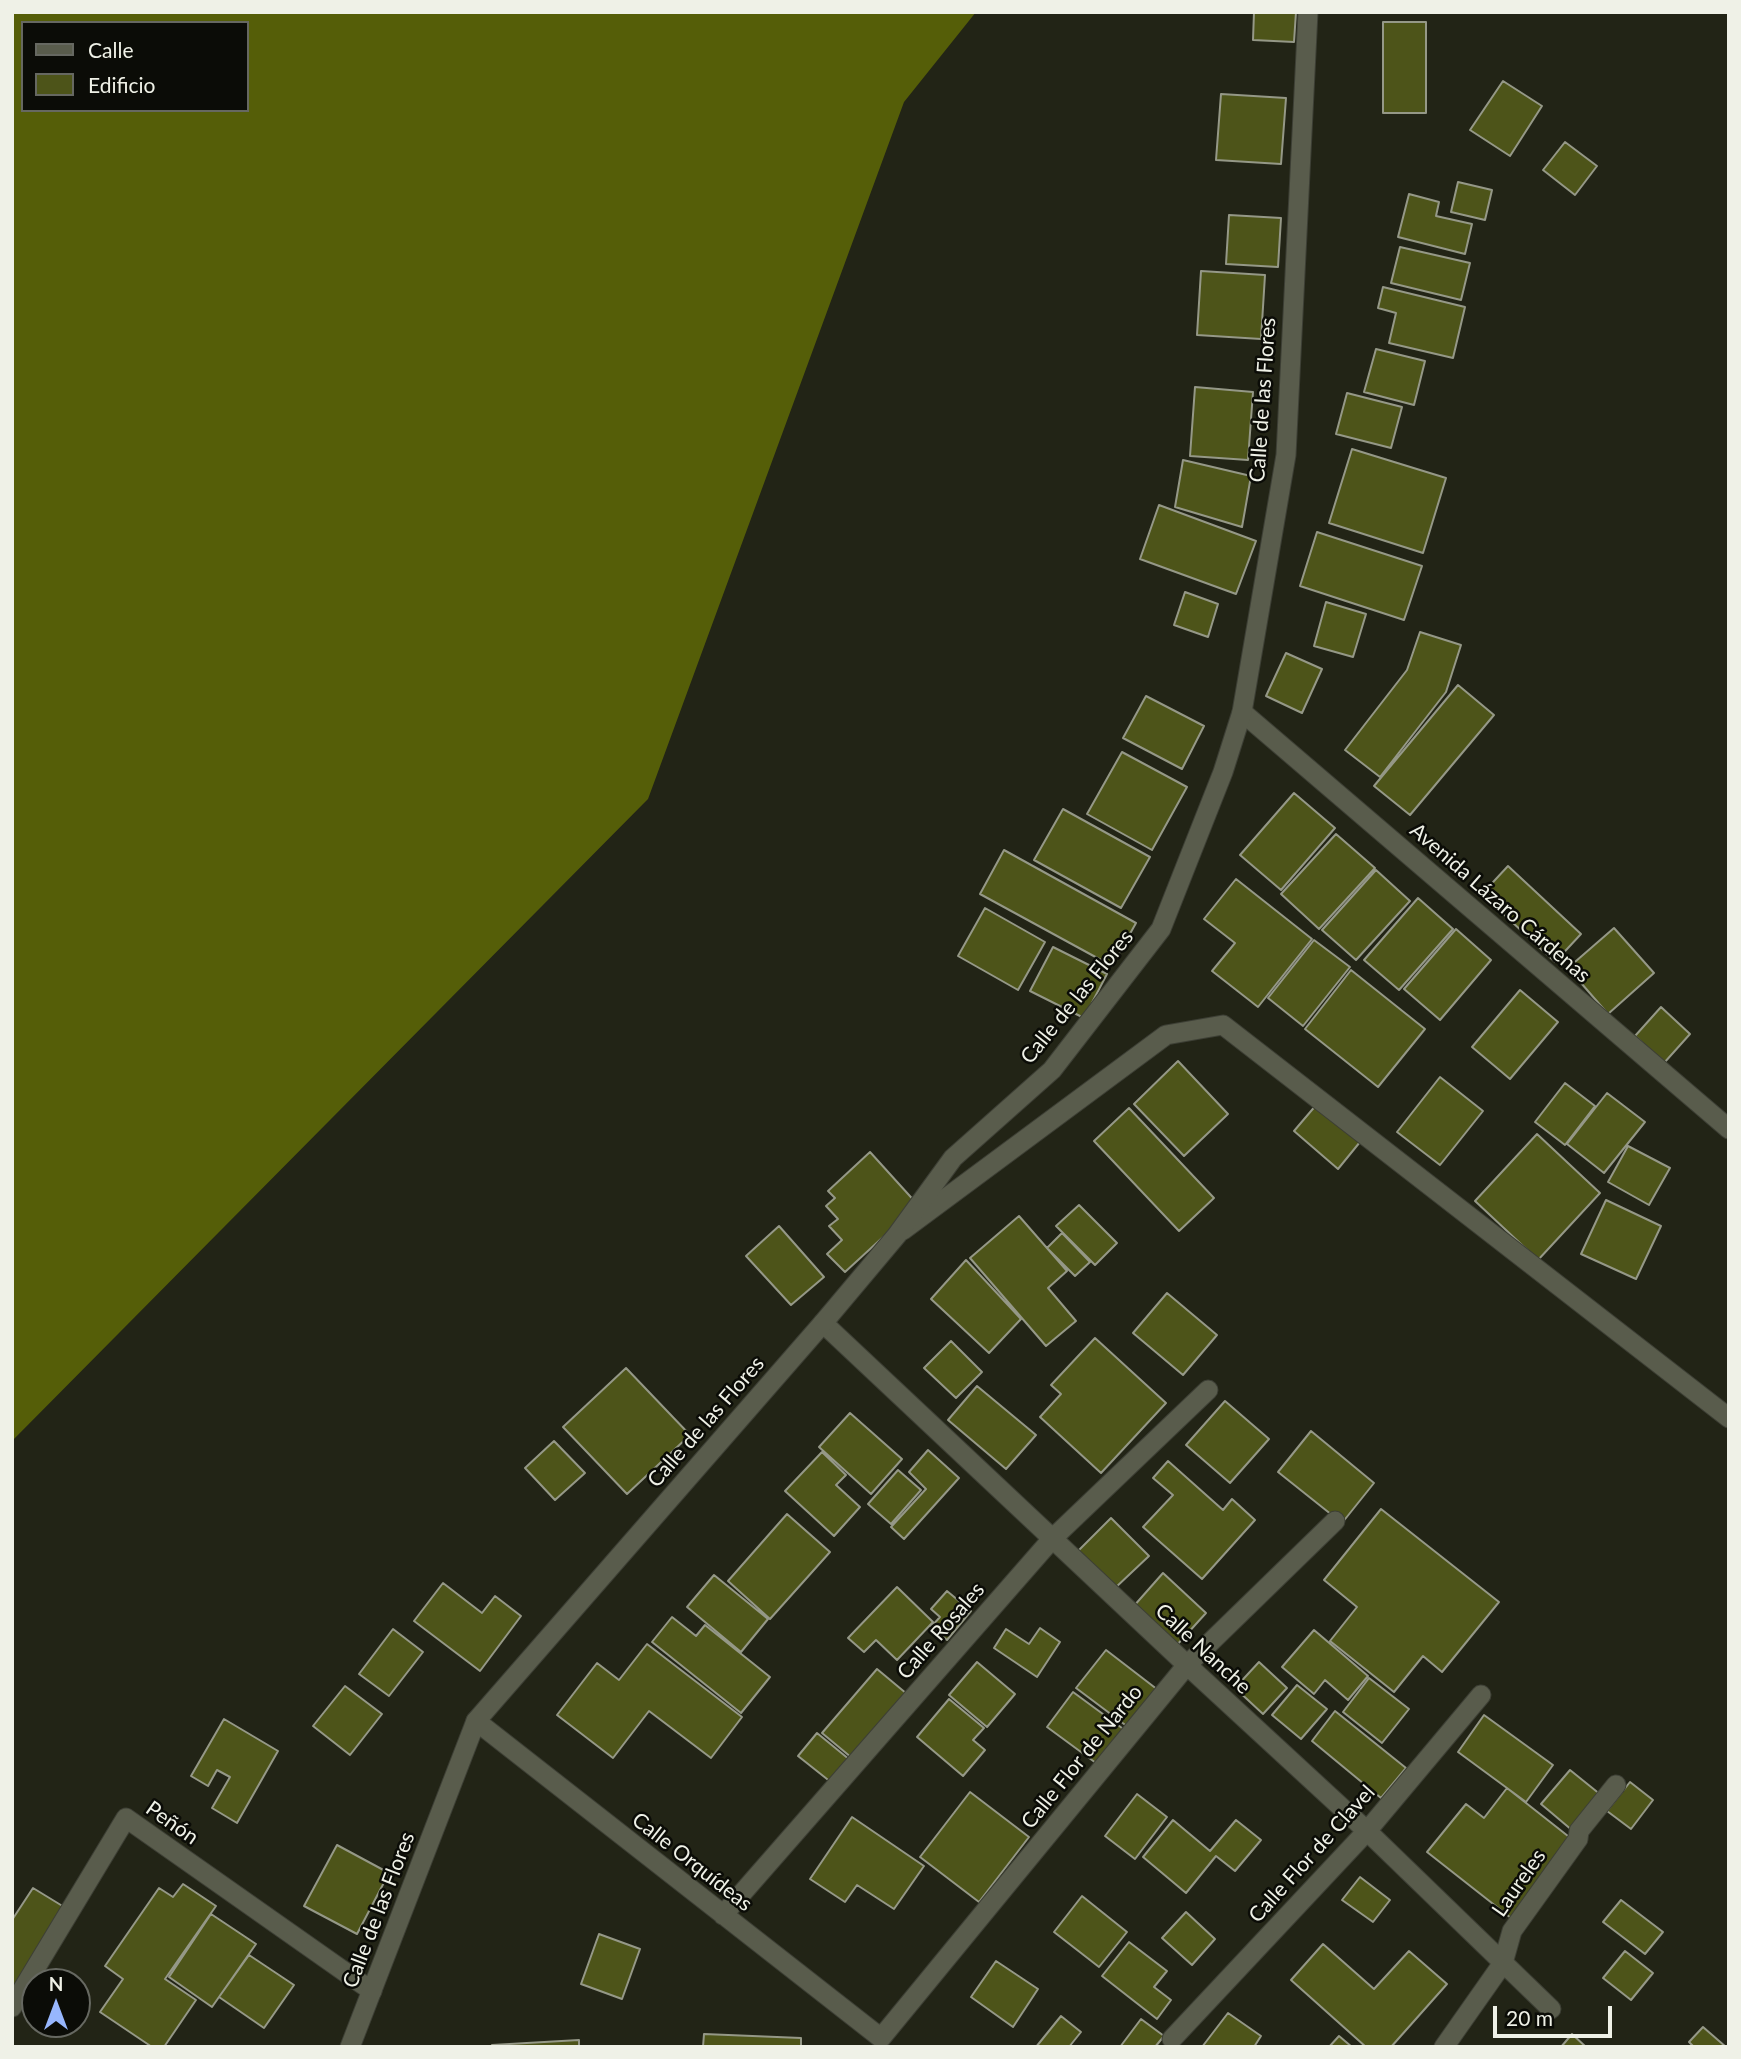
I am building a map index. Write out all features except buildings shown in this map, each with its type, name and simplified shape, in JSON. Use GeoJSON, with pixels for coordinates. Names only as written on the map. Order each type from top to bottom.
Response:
{"type":"FeatureCollection","features":[{"type":"Feature","properties":{"kind":"street","name":"Calle de las Flores"},"geometry":{"type":"LineString","coordinates":[[350,2047],[476,1721],[823,1323],[897,1235],[953,1157],[1052,1070],[1161,929],[1223,772],[1242,712],[1286,455],[1308,12]]}},
{"type":"Feature","properties":{"kind":"street","name":"Avenida Lázaro Cárdenas"},"geometry":{"type":"LineString","coordinates":[[1242,712],[1729,1129]]}},
{"type":"Feature","properties":{"kind":"street"},"geometry":{"type":"LineString","coordinates":[[897,1235],[1166,1035],[1223,1026],[1729,1418]]}},
{"type":"Feature","properties":{"kind":"street","name":"Calle Nanche"},"geometry":{"type":"LineString","coordinates":[[823,1323],[1186,1665],[1367,1831],[1552,2009]]}},
{"type":"Feature","properties":{"kind":"street","name":"Calle Rosales"},"geometry":{"type":"LineString","coordinates":[[723,1915],[1052,1539],[1208,1390]]}},
{"type":"Feature","properties":{"kind":"street","name":"Calle Flor de Nardo"},"geometry":{"type":"LineString","coordinates":[[881,2038],[1186,1665],[1335,1521]]}},
{"type":"Feature","properties":{"kind":"street","name":"Calle Flor de Clavel"},"geometry":{"type":"LineString","coordinates":[[1172,2039],[1367,1831],[1481,1695]]}},
{"type":"Feature","properties":{"kind":"street","name":"Calle Orquídeas"},"geometry":{"type":"LineString","coordinates":[[476,1721],[881,2038]]}},
{"type":"Feature","properties":{"kind":"street","name":"Laureles"},"geometry":{"type":"LineString","coordinates":[[1444,2047],[1503,1964],[1511,1931],[1578,1839],[1579,1831],[1616,1785]]}},
{"type":"Feature","properties":{"kind":"street","name":"Peñón"},"geometry":{"type":"LineString","coordinates":[[12,2007],[126,1818],[372,1991]]}},
{"type":"Feature","properties":{"kind":"green space"},"geometry":{"type":"Polygon","coordinates":[[[12,12],[976,12],[904,102],[648,799],[12,1441],[12,12]]]}}]}
